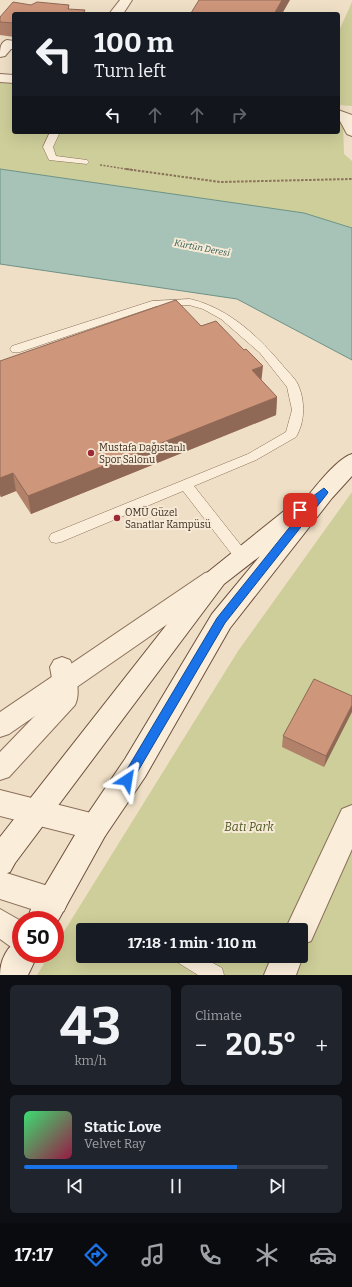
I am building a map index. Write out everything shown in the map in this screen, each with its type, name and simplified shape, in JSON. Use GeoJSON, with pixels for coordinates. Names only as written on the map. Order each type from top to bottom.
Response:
{"type":"FeatureCollection","features":[{"type":"Feature","properties":{"kind":"main road"},"geometry":{"type":"LineString","coordinates":[[117,12],[126,0]]}},
{"type":"Feature","properties":{"kind":"main road"},"geometry":{"type":"LineString","coordinates":[[0,53],[7,44],[12,45]]}},
{"type":"Feature","properties":{"kind":"main road"},"geometry":{"type":"LineString","coordinates":[[0,78],[12,79]]}},
{"type":"Feature","properties":{"kind":"main road"},"geometry":{"type":"LineString","coordinates":[[340,115],[347,118],[352,131]]}},
{"type":"Feature","properties":{"kind":"main road"},"geometry":{"type":"LineString","coordinates":[[0,885],[48,911],[95,827],[135,768],[221,620],[324,492],[352,462]]}},
{"type":"Feature","properties":{"kind":"main road"},"geometry":{"type":"LineString","coordinates":[[0,726],[63,674],[216,578],[324,492]]}},
{"type":"Feature","properties":{"kind":"main road"},"geometry":{"type":"LineString","coordinates":[[0,862],[216,578]]}},
{"type":"Feature","properties":{"kind":"main road"},"geometry":{"type":"LineString","coordinates":[[0,803],[95,827]]}},
{"type":"Feature","properties":{"kind":"main road"},"geometry":{"type":"LineString","coordinates":[[303,923],[352,818]]}},
{"type":"Feature","properties":{"kind":"main road"},"geometry":{"type":"LineString","coordinates":[[11,975],[18,963]]}},
{"type":"Feature","properties":{"kind":"main road"},"geometry":{"type":"LineString","coordinates":[[280,975],[285,963]]}},
{"type":"Feature","properties":{"kind":"street"},"geometry":{"type":"LineString","coordinates":[[0,769],[67,698],[63,674]]}},
{"type":"Feature","properties":{"kind":"street"},"geometry":{"type":"LineString","coordinates":[[0,923],[12,931]]}},
{"type":"Feature","properties":{"kind":"lane"},"geometry":{"type":"LineString","coordinates":[[54,134],[48,147],[52,158],[84,162]]}},
{"type":"Feature","properties":{"kind":"lane"},"geometry":{"type":"LineString","coordinates":[[16,350],[156,303],[190,302],[207,307],[225,317],[264,350],[293,386],[298,410],[292,434],[252,457],[56,538]]}},
{"type":"Feature","properties":{"kind":"lane"},"geometry":{"type":"LineString","coordinates":[[186,484],[242,557]]}},
{"type":"Feature","properties":{"kind":"lane"},"geometry":{"type":"LineString","coordinates":[[195,963],[215,975]]}},
{"type":"Feature","properties":{"kind":"path"},"geometry":{"type":"LineString","coordinates":[[84,162],[220,182],[352,179]]}},
{"type":"Feature","properties":{"kind":"green space"},"geometry":{"type":"Polygon","coordinates":[[[352,2],[352,106],[340,105],[340,29],[352,2]]]}},
{"type":"Feature","properties":{"kind":"green space"},"geometry":{"type":"Polygon","coordinates":[[[0,83],[12,84],[12,134],[340,134],[340,122],[343,124],[344,154],[352,161],[352,228],[304,213],[0,169],[0,83]]]}},
{"type":"Feature","properties":{"kind":"green space","name":"Batı Park"},"geometry":{"type":"Polygon","coordinates":[[[352,492],[352,975],[37,975],[44,963],[64,963],[64,931],[238,651],[352,492]]]}},
{"type":"Feature","properties":{"kind":"water","name":"Kürtün Deresi"},"geometry":{"type":"Polygon","coordinates":[[[0,169],[304,213],[352,228],[352,360],[237,299],[0,264],[0,169]]]}},
{"type":"Feature","properties":{"kind":"building"},"geometry":{"type":"Polygon","coordinates":[[[199,0],[282,0],[275,12],[192,12],[199,0]]]}},
{"type":"Feature","properties":{"kind":"building"},"geometry":{"type":"Polygon","coordinates":[[[13,2],[31,5],[37,2],[69,5],[68,9],[85,10],[84,12],[12,12],[12,23],[0,22],[0,17],[13,2]]]}},
{"type":"Feature","properties":{"kind":"building","name":"Mustafa Dağıstanlı Spor Salonu"},"geometry":{"type":"Polygon","coordinates":[[[176,300],[201,326],[216,321],[244,350],[246,349],[263,366],[252,370],[277,397],[28,496],[13,473],[0,478],[0,361],[176,300]]]}},
{"type":"Feature","properties":{"kind":"building"},"geometry":{"type":"Polygon","coordinates":[[[314,679],[352,696],[352,705],[326,756],[283,736],[314,679]]]}},
{"type":"Feature","properties":{"kind":"place","name":"Mustafa Dağıstanlı Spor Salonu"},"geometry":{"type":"Point","coordinates":[91,453]}},
{"type":"Feature","properties":{"kind":"place","name":"OMÜ Güzel Sanatlar Kampüsü"},"geometry":{"type":"Point","coordinates":[117,518]}},
{"type":"Feature","properties":{"kind":"route"},"geometry":{"type":"LineString","coordinates":[[127,780],[221,620],[324,492],[300,510]]}}]}
